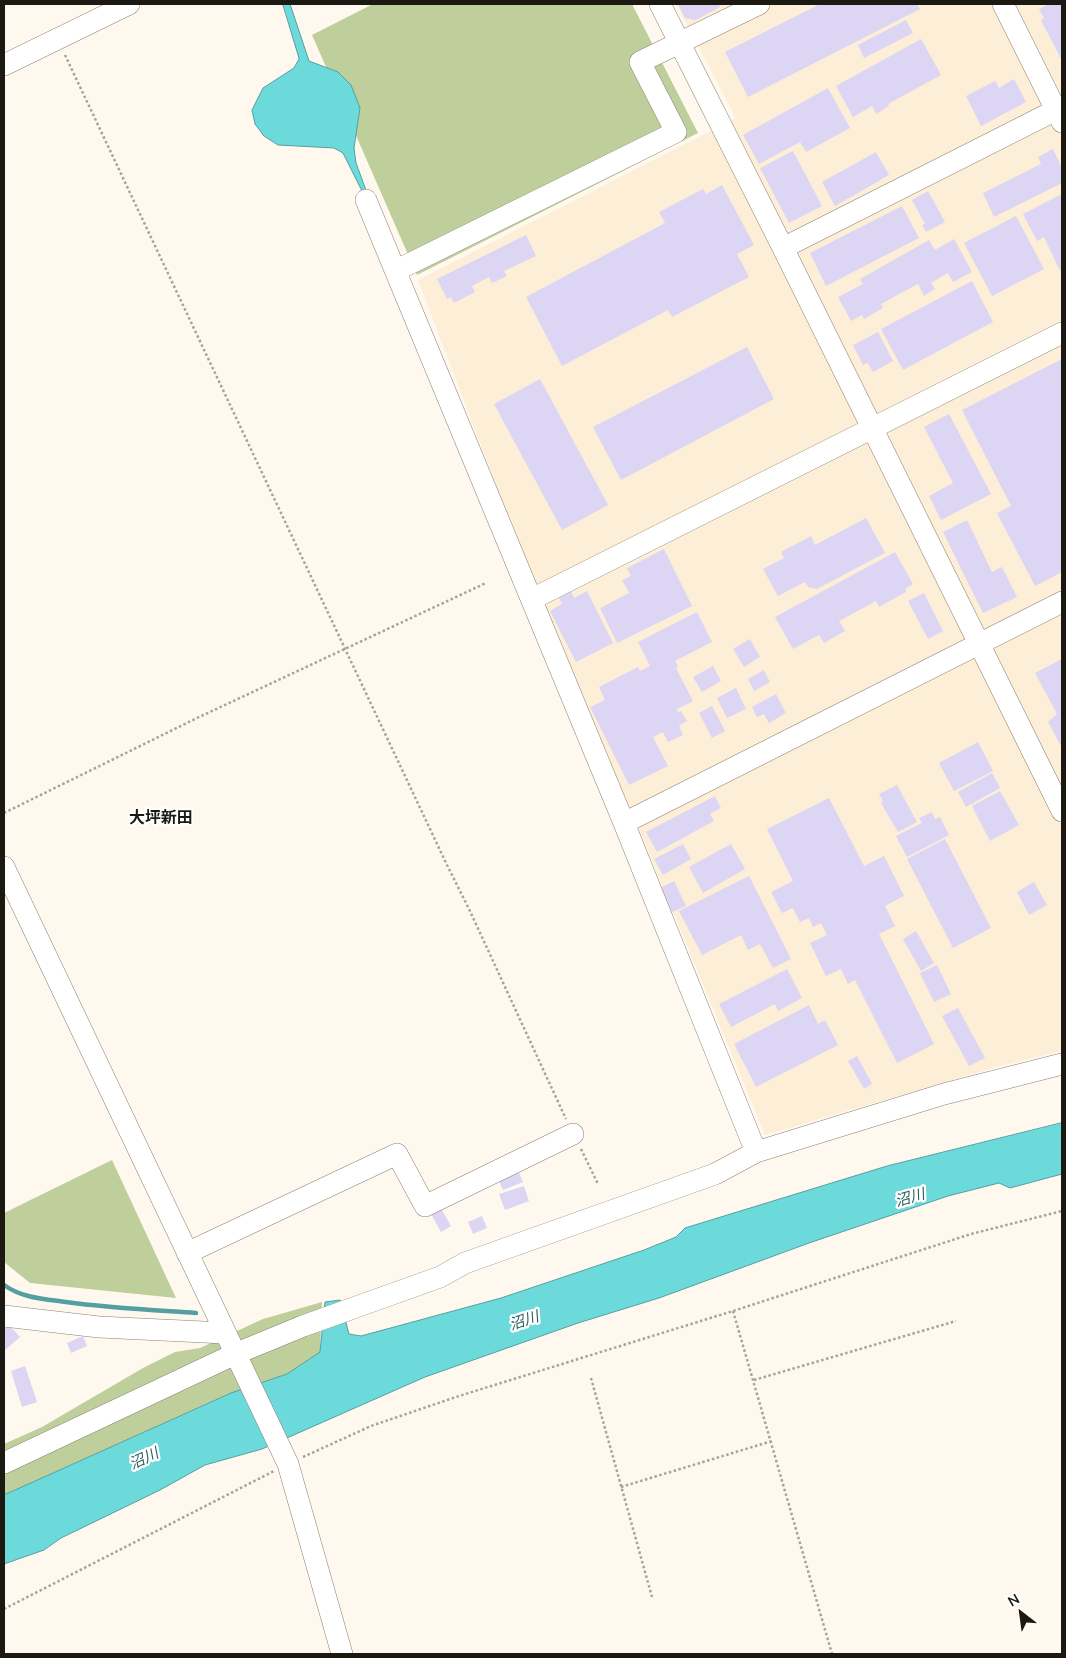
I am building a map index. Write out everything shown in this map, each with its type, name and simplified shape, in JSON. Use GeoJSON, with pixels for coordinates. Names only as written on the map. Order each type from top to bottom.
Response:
{"type":"FeatureCollection","features":[{"type":"Feature","properties":{"kind":"street"},"geometry":{"type":"LineString","coordinates":[[4,65],[129,4]]}},
{"type":"Feature","properties":{"kind":"street"},"geometry":{"type":"LineString","coordinates":[[660,4],[1062,810]]}},
{"type":"Feature","properties":{"kind":"street"},"geometry":{"type":"LineString","coordinates":[[397,270],[676,132],[640,62],[758,4]]}},
{"type":"Feature","properties":{"kind":"street"},"geometry":{"type":"LineString","coordinates":[[783,248],[1060,114],[1003,4]]}},
{"type":"Feature","properties":{"kind":"street"},"geometry":{"type":"LineString","coordinates":[[366,200],[397,270],[624,823],[756,1152]]}},
{"type":"Feature","properties":{"kind":"street"},"geometry":{"type":"LineString","coordinates":[[532,599],[1062,333]]}},
{"type":"Feature","properties":{"kind":"street"},"geometry":{"type":"LineString","coordinates":[[624,823],[1062,602]]}},
{"type":"Feature","properties":{"kind":"street"},"geometry":{"type":"LineString","coordinates":[[4,866],[288,1464],[342,1654]]}},
{"type":"Feature","properties":{"kind":"street"},"geometry":{"type":"LineString","coordinates":[[4,1463],[235,1354],[303,1326],[440,1278],[465,1263],[715,1174],[756,1152],[944,1094],[1062,1064]]}},
{"type":"Feature","properties":{"kind":"street"},"geometry":{"type":"LineString","coordinates":[[187,1253],[397,1154],[425,1206],[573,1134]]}},
{"type":"Feature","properties":{"kind":"street"},"geometry":{"type":"LineString","coordinates":[[4,1316],[99,1327],[225,1333]]}},
{"type":"Feature","properties":{"kind":"path"},"geometry":{"type":"LineString","coordinates":[[58,40],[598,1184]]}},
{"type":"Feature","properties":{"kind":"path"},"geometry":{"type":"LineString","coordinates":[[4,813],[197,718],[486,583]]}},
{"type":"Feature","properties":{"kind":"path"},"geometry":{"type":"LineString","coordinates":[[4,1609],[288,1464],[380,1423],[459,1396],[733,1311],[971,1234],[1062,1211]]}},
{"type":"Feature","properties":{"kind":"path"},"geometry":{"type":"LineString","coordinates":[[733,1311],[832,1654]]}},
{"type":"Feature","properties":{"kind":"path"},"geometry":{"type":"LineString","coordinates":[[754,1380],[956,1321]]}},
{"type":"Feature","properties":{"kind":"path"},"geometry":{"type":"LineString","coordinates":[[591,1378],[652,1598]]}},
{"type":"Feature","properties":{"kind":"path"},"geometry":{"type":"LineString","coordinates":[[621,1487],[772,1441]]}},
{"type":"Feature","properties":{"kind":"shaded area"},"geometry":{"type":"Polygon","coordinates":[[[676,4],[1062,4],[1062,1051],[1000,1066],[765,1135],[639,829],[541,603],[418,280],[736,118],[676,4]]]}},
{"type":"Feature","properties":{"kind":"green space"},"geometry":{"type":"Polygon","coordinates":[[[373,4],[632,4],[698,133],[417,275],[312,35],[373,4]]]}},
{"type":"Feature","properties":{"kind":"green space"},"geometry":{"type":"Polygon","coordinates":[[[112,1160],[176,1298],[30,1283],[4,1262],[4,1213],[112,1160]]]}},
{"type":"Feature","properties":{"kind":"green space"},"geometry":{"type":"Polygon","coordinates":[[[322,1302],[320,1352],[287,1374],[226,1395],[4,1495],[4,1444],[42,1427],[143,1368],[175,1352],[200,1348],[263,1319],[322,1302]]]}},
{"type":"Feature","properties":{"kind":"water"},"geometry":{"type":"Polygon","coordinates":[[[283,4],[290,4],[309,61],[338,72],[351,85],[360,108],[354,148],[356,163],[366,190],[364,195],[343,153],[334,148],[278,145],[264,136],[255,124],[252,110],[263,88],[294,68],[299,59],[283,4]]]}},
{"type":"Feature","properties":{"kind":"water","name":"沼川"},"geometry":{"type":"Polygon","coordinates":[[[1062,1123],[1062,1174],[1010,1188],[999,1183],[948,1196],[809,1243],[659,1298],[578,1323],[425,1377],[262,1449],[205,1465],[160,1490],[61,1538],[44,1550],[4,1564],[4,1495],[231,1393],[287,1374],[320,1352],[325,1302],[340,1300],[349,1334],[361,1336],[501,1298],[644,1250],[676,1237],[685,1228],[887,1166],[1062,1123]]]}},
{"type":"Feature","properties":{"kind":"building"},"geometry":{"type":"Polygon","coordinates":[[[678,4],[719,4],[720,7],[696,20],[685,18],[678,4]]]}},
{"type":"Feature","properties":{"kind":"building"},"geometry":{"type":"Polygon","coordinates":[[[820,4],[917,4],[920,9],[748,97],[725,52],[820,4]]]}},
{"type":"Feature","properties":{"kind":"building"},"geometry":{"type":"Polygon","coordinates":[[[1049,4],[1062,4],[1062,61],[1041,20],[1044,18],[1039,9],[1049,4]]]}},
{"type":"Feature","properties":{"kind":"building"},"geometry":{"type":"Polygon","coordinates":[[[906,20],[913,33],[864,58],[858,45],[906,20]]]}},
{"type":"Feature","properties":{"kind":"building"},"geometry":{"type":"Polygon","coordinates":[[[921,39],[941,75],[888,104],[889,106],[876,114],[872,106],[853,117],[836,86],[921,39]]]}},
{"type":"Feature","properties":{"kind":"building"},"geometry":{"type":"Polygon","coordinates":[[[1014,79],[1026,102],[981,126],[966,96],[995,81],[999,88],[1014,79]]]}},
{"type":"Feature","properties":{"kind":"building"},"geometry":{"type":"Polygon","coordinates":[[[828,88],[850,128],[806,152],[800,142],[759,164],[743,135],[828,88]]]}},
{"type":"Feature","properties":{"kind":"building"},"geometry":{"type":"Polygon","coordinates":[[[1053,149],[1062,168],[1062,183],[994,217],[983,193],[1041,164],[1038,157],[1053,149]]]}},
{"type":"Feature","properties":{"kind":"building"},"geometry":{"type":"Polygon","coordinates":[[[793,151],[822,206],[789,223],[760,168],[793,151]]]}},
{"type":"Feature","properties":{"kind":"building"},"geometry":{"type":"Polygon","coordinates":[[[876,152],[889,175],[835,206],[822,182],[876,152]]]}},
{"type":"Feature","properties":{"kind":"building"},"geometry":{"type":"Polygon","coordinates":[[[722,185],[754,245],[737,254],[749,277],[672,317],[668,310],[562,366],[526,297],[665,223],[659,212],[703,189],[706,194],[722,185]]]}},
{"type":"Feature","properties":{"kind":"building"},"geometry":{"type":"Polygon","coordinates":[[[928,191],[945,222],[926,232],[922,225],[925,224],[912,200],[928,191]]]}},
{"type":"Feature","properties":{"kind":"building"},"geometry":{"type":"Polygon","coordinates":[[[1062,194],[1062,270],[1060,271],[1044,237],[1037,241],[1023,214],[1062,194]]]}},
{"type":"Feature","properties":{"kind":"building"},"geometry":{"type":"Polygon","coordinates":[[[902,206],[919,238],[826,286],[810,253],[902,206]]]}},
{"type":"Feature","properties":{"kind":"building"},"geometry":{"type":"Polygon","coordinates":[[[1016,216],[1044,269],[992,296],[964,243],[1016,216]]]}},
{"type":"Feature","properties":{"kind":"building"},"geometry":{"type":"Polygon","coordinates":[[[526,235],[536,256],[504,271],[507,276],[492,283],[489,277],[472,286],[475,292],[454,303],[451,297],[447,299],[437,279],[526,235]]]}},
{"type":"Feature","properties":{"kind":"building"},"geometry":{"type":"Polygon","coordinates":[[[954,239],[972,272],[953,282],[948,273],[931,283],[935,289],[924,296],[918,284],[881,304],[883,308],[864,319],[862,315],[851,321],[838,297],[863,284],[860,279],[929,240],[935,250],[954,239]]]}},
{"type":"Feature","properties":{"kind":"building"},"geometry":{"type":"Polygon","coordinates":[[[972,281],[993,322],[903,370],[881,329],[972,281]]]}},
{"type":"Feature","properties":{"kind":"building"},"geometry":{"type":"Polygon","coordinates":[[[878,332],[893,361],[873,372],[868,363],[863,365],[853,345],[878,332]]]}},
{"type":"Feature","properties":{"kind":"building"},"geometry":{"type":"Polygon","coordinates":[[[747,347],[774,399],[621,480],[593,427],[747,347]]]}},
{"type":"Feature","properties":{"kind":"building"},"geometry":{"type":"Polygon","coordinates":[[[1062,359],[1062,572],[1035,586],[997,513],[1011,506],[962,410],[1062,359]]]}},
{"type":"Feature","properties":{"kind":"building"},"geometry":{"type":"Polygon","coordinates":[[[540,379],[608,505],[562,530],[494,404],[540,379]]]}},
{"type":"Feature","properties":{"kind":"building"},"geometry":{"type":"Polygon","coordinates":[[[949,414],[991,494],[941,520],[929,496],[953,483],[924,427],[949,414]]]}},
{"type":"Feature","properties":{"kind":"building"},"geometry":{"type":"Polygon","coordinates":[[[866,518],[885,553],[817,589],[808,587],[805,582],[778,596],[763,569],[784,558],[781,552],[811,536],[815,545],[866,518]]]}},
{"type":"Feature","properties":{"kind":"building"},"geometry":{"type":"Polygon","coordinates":[[[967,520],[992,572],[1002,567],[1017,597],[983,613],[943,532],[967,520]]]}},
{"type":"Feature","properties":{"kind":"building"},"geometry":{"type":"Polygon","coordinates":[[[664,549],[692,606],[617,643],[600,608],[629,593],[622,580],[631,576],[627,568],[664,549]]]}},
{"type":"Feature","properties":{"kind":"building"},"geometry":{"type":"Polygon","coordinates":[[[895,552],[913,584],[905,589],[906,592],[879,607],[876,601],[839,621],[845,631],[824,643],[819,635],[793,649],[775,617],[895,552]]]}},
{"type":"Feature","properties":{"kind":"building"},"geometry":{"type":"Polygon","coordinates":[[[571,591],[574,598],[587,591],[613,643],[576,662],[550,611],[562,604],[559,598],[571,591]]]}},
{"type":"Feature","properties":{"kind":"building"},"geometry":{"type":"Polygon","coordinates":[[[924,593],[943,631],[928,639],[908,601],[924,593]]]}},
{"type":"Feature","properties":{"kind":"building"},"geometry":{"type":"Polygon","coordinates":[[[697,612],[712,642],[675,661],[678,666],[676,668],[693,701],[677,709],[678,712],[681,711],[687,721],[679,725],[683,735],[668,742],[663,732],[653,737],[668,766],[629,785],[590,707],[605,700],[599,687],[638,667],[640,671],[650,666],[638,642],[697,612]]]}},
{"type":"Feature","properties":{"kind":"building"},"geometry":{"type":"Polygon","coordinates":[[[750,639],[760,657],[744,667],[733,649],[750,639]]]}},
{"type":"Feature","properties":{"kind":"building"},"geometry":{"type":"Polygon","coordinates":[[[1062,659],[1062,748],[1048,722],[1057,714],[1035,673],[1062,659]]]}},
{"type":"Feature","properties":{"kind":"building"},"geometry":{"type":"Polygon","coordinates":[[[713,666],[721,681],[702,692],[693,677],[713,666]]]}},
{"type":"Feature","properties":{"kind":"building"},"geometry":{"type":"Polygon","coordinates":[[[764,670],[770,682],[754,691],[748,679],[764,670]]]}},
{"type":"Feature","properties":{"kind":"building"},"geometry":{"type":"Polygon","coordinates":[[[736,688],[746,709],[727,718],[717,698],[736,688]]]}},
{"type":"Feature","properties":{"kind":"building"},"geometry":{"type":"Polygon","coordinates":[[[776,694],[786,713],[769,723],[764,714],[757,717],[752,707],[776,694]]]}},
{"type":"Feature","properties":{"kind":"building"},"geometry":{"type":"Polygon","coordinates":[[[712,706],[725,731],[712,738],[699,713],[712,706]]]}},
{"type":"Feature","properties":{"kind":"building"},"geometry":{"type":"Polygon","coordinates":[[[978,742],[993,771],[954,791],[939,763],[978,742]]]}},
{"type":"Feature","properties":{"kind":"building"},"geometry":{"type":"Polygon","coordinates":[[[992,773],[1000,788],[966,807],[958,792],[992,773]]]}},
{"type":"Feature","properties":{"kind":"building"},"geometry":{"type":"Polygon","coordinates":[[[897,785],[917,822],[898,832],[881,803],[883,801],[879,794],[897,785]]]}},
{"type":"Feature","properties":{"kind":"building"},"geometry":{"type":"Polygon","coordinates":[[[1000,791],[1019,825],[990,841],[972,806],[1000,791]]]}},
{"type":"Feature","properties":{"kind":"building"},"geometry":{"type":"Polygon","coordinates":[[[715,796],[721,808],[710,814],[714,821],[657,852],[646,832],[715,796]]]}},
{"type":"Feature","properties":{"kind":"building"},"geometry":{"type":"Polygon","coordinates":[[[829,798],[864,866],[884,856],[904,896],[885,906],[895,926],[879,934],[934,1044],[897,1063],[855,980],[848,984],[841,969],[826,976],[810,943],[827,935],[821,923],[813,927],[809,918],[800,922],[793,908],[782,913],[771,892],[793,881],[767,829],[829,798]]]}},
{"type":"Feature","properties":{"kind":"building"},"geometry":{"type":"Polygon","coordinates":[[[932,812],[935,819],[940,817],[949,835],[907,857],[896,836],[922,823],[919,818],[932,812]]]}},
{"type":"Feature","properties":{"kind":"building"},"geometry":{"type":"Polygon","coordinates":[[[945,839],[991,928],[953,948],[907,859],[945,839]]]}},
{"type":"Feature","properties":{"kind":"building"},"geometry":{"type":"Polygon","coordinates":[[[683,844],[691,859],[663,875],[654,859],[683,844]]]}},
{"type":"Feature","properties":{"kind":"building"},"geometry":{"type":"Polygon","coordinates":[[[731,844],[745,869],[703,893],[689,867],[731,844]]]}},
{"type":"Feature","properties":{"kind":"building"},"geometry":{"type":"Polygon","coordinates":[[[749,876],[791,959],[773,968],[760,944],[748,950],[741,935],[702,955],[679,911],[749,876]]]}},
{"type":"Feature","properties":{"kind":"building"},"geometry":{"type":"Polygon","coordinates":[[[674,881],[686,906],[672,912],[660,888],[674,881]]]}},
{"type":"Feature","properties":{"kind":"building"},"geometry":{"type":"Polygon","coordinates":[[[1034,882],[1047,905],[1029,915],[1017,892],[1034,882]]]}},
{"type":"Feature","properties":{"kind":"building"},"geometry":{"type":"Polygon","coordinates":[[[916,931],[934,963],[921,971],[903,939],[916,931]]]}},
{"type":"Feature","properties":{"kind":"building"},"geometry":{"type":"Polygon","coordinates":[[[937,965],[951,994],[934,1002],[920,973],[937,965]]]}},
{"type":"Feature","properties":{"kind":"building"},"geometry":{"type":"Polygon","coordinates":[[[787,969],[802,998],[778,1011],[775,1004],[731,1027],[719,1004],[787,969]]]}},
{"type":"Feature","properties":{"kind":"building"},"geometry":{"type":"Polygon","coordinates":[[[809,1005],[818,1024],[825,1020],[838,1045],[756,1087],[734,1044],[809,1005]]]}},
{"type":"Feature","properties":{"kind":"building"},"geometry":{"type":"Polygon","coordinates":[[[958,1008],[985,1058],[969,1066],[942,1016],[958,1008]]]}},
{"type":"Feature","properties":{"kind":"building"},"geometry":{"type":"Polygon","coordinates":[[[857,1056],[872,1084],[864,1089],[848,1061],[857,1056]]]}},
{"type":"Feature","properties":{"kind":"building"},"geometry":{"type":"Polygon","coordinates":[[[519,1173],[523,1182],[503,1190],[499,1181],[519,1173]]]}},
{"type":"Feature","properties":{"kind":"building"},"geometry":{"type":"Polygon","coordinates":[[[524,1186],[529,1201],[505,1210],[499,1194],[524,1186]]]}},
{"type":"Feature","properties":{"kind":"building"},"geometry":{"type":"Polygon","coordinates":[[[441,1208],[451,1226],[441,1232],[431,1214],[441,1208]]]}},
{"type":"Feature","properties":{"kind":"building"},"geometry":{"type":"Polygon","coordinates":[[[482,1216],[487,1228],[473,1234],[468,1222],[482,1216]]]}},
{"type":"Feature","properties":{"kind":"building"},"geometry":{"type":"Polygon","coordinates":[[[9,1325],[20,1337],[4,1351],[4,1330],[9,1325]]]}},
{"type":"Feature","properties":{"kind":"building"},"geometry":{"type":"Polygon","coordinates":[[[83,1336],[87,1346],[71,1353],[67,1343],[83,1336]]]}},
{"type":"Feature","properties":{"kind":"building"},"geometry":{"type":"Polygon","coordinates":[[[25,1366],[37,1402],[22,1407],[11,1371],[25,1366]]]}},
{"type":"Feature","properties":{"kind":"waterway"},"geometry":{"type":"LineString","coordinates":[[4,1285],[18,1293],[41,1299],[196,1313]]}},
{"type":"Feature","properties":{"kind":"district","name":"大坪新田"},"geometry":{"type":"Point","coordinates":[161,818]}}]}
